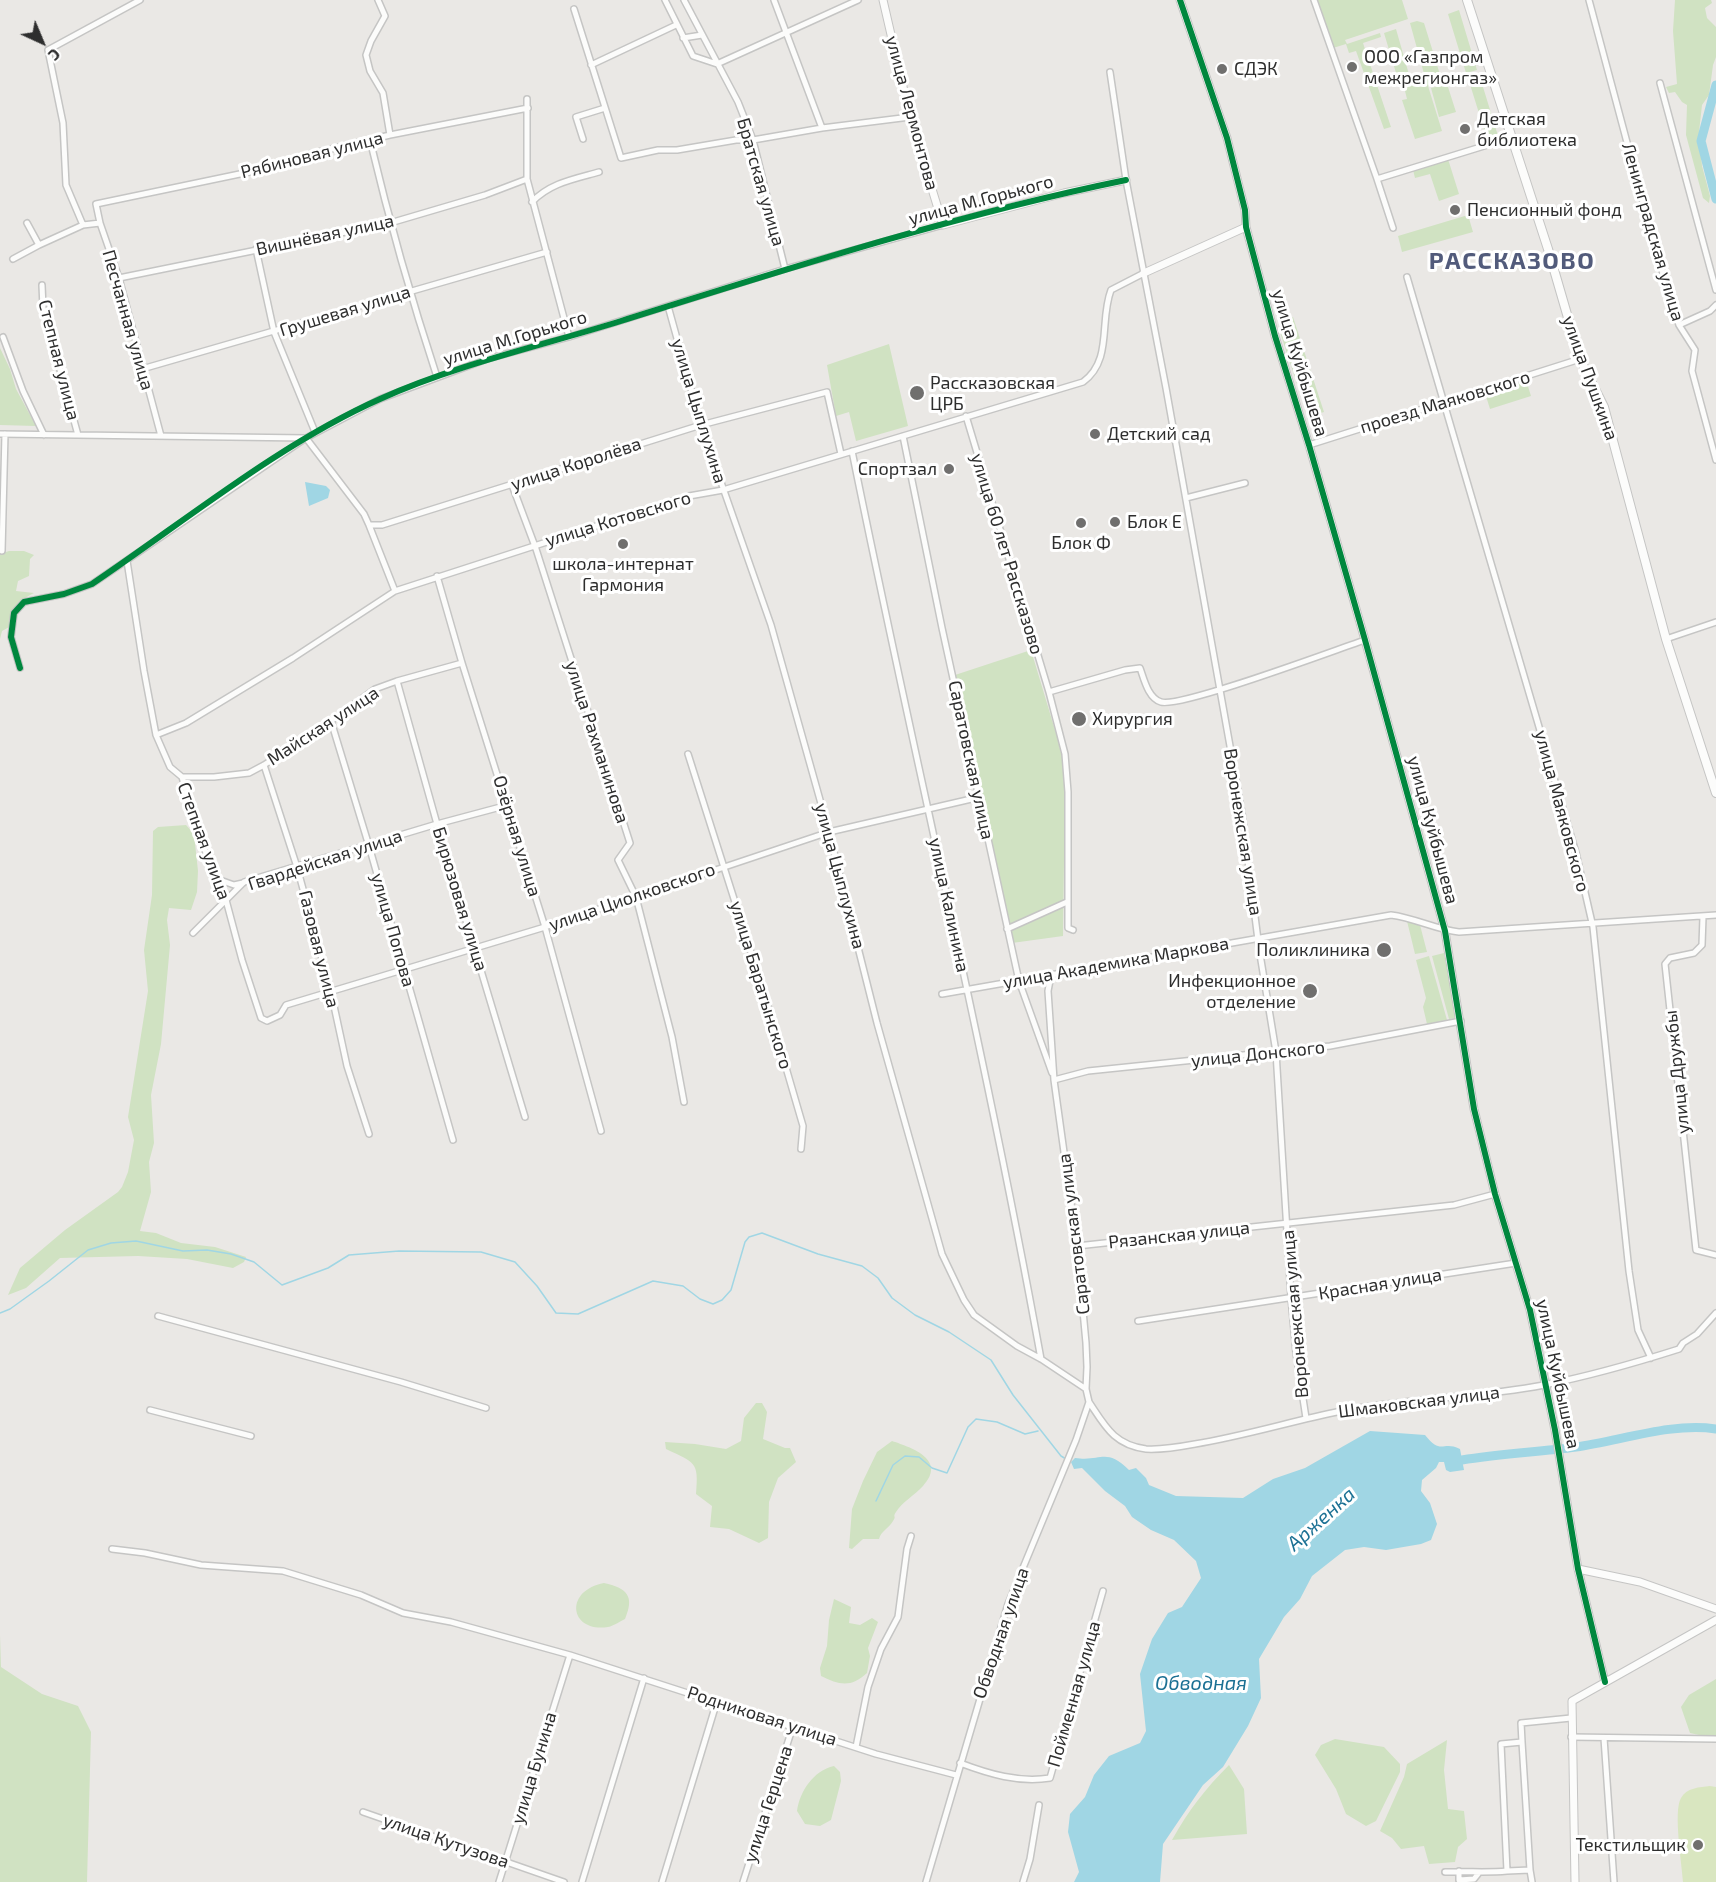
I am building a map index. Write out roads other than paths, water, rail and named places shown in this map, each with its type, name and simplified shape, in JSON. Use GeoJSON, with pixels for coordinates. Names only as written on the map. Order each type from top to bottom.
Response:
{"type":"FeatureCollection","features":[{"type":"Feature","properties":{"kind":"main road","name":"улица Пушкина"},"geometry":{"type":"LineString","coordinates":[[1467,0],[1548,249],[1580,359],[1604,407],[1666,639],[1716,793]]}},
{"type":"Feature","properties":{"kind":"street"},"geometry":{"type":"LineString","coordinates":[[83,225],[66,185],[63,123],[48,50],[140,0]]}},
{"type":"Feature","properties":{"kind":"street"},"geometry":{"type":"LineString","coordinates":[[378,0],[385,16],[371,40],[366,55],[370,70],[383,93],[390,135]]}},
{"type":"Feature","properties":{"kind":"street"},"geometry":{"type":"LineString","coordinates":[[665,0],[693,56],[717,64],[858,0]]}},
{"type":"Feature","properties":{"kind":"street","name":"Братская улица"},"geometry":{"type":"LineString","coordinates":[[684,0],[738,102],[753,140],[785,269]]}},
{"type":"Feature","properties":{"kind":"street"},"geometry":{"type":"LineString","coordinates":[[774,0],[822,128]]}},
{"type":"Feature","properties":{"kind":"street","name":"улица Лермонтова"},"geometry":{"type":"LineString","coordinates":[[883,0],[910,117],[943,225]]}},
{"type":"Feature","properties":{"kind":"street","name":"улица Куйбышева"},"geometry":{"type":"LineString","coordinates":[[1180,0],[1227,138],[1245,210],[1246,227],[1275,336],[1365,640],[1445,931],[1474,1109],[1495,1194],[1530,1310],[1561,1462],[1578,1569],[1605,1682]]}},
{"type":"Feature","properties":{"kind":"street"},"geometry":{"type":"LineString","coordinates":[[1314,0],[1393,228]]}},
{"type":"Feature","properties":{"kind":"street","name":"Ленинградская улица"},"geometry":{"type":"LineString","coordinates":[[1589,0],[1656,251],[1679,325],[1695,350],[1692,371],[1716,460]]}},
{"type":"Feature","properties":{"kind":"street"},"geometry":{"type":"LineString","coordinates":[[574,9],[621,158],[658,150],[677,150],[910,117]]}},
{"type":"Feature","properties":{"kind":"street"},"geometry":{"type":"LineString","coordinates":[[591,65],[676,25]]}},
{"type":"Feature","properties":{"kind":"street"},"geometry":{"type":"LineString","coordinates":[[683,38],[702,35]]}},
{"type":"Feature","properties":{"kind":"street","name":"Воронежская улица"},"geometry":{"type":"LineString","coordinates":[[1110,72],[1126,180],[1242,813],[1276,1052],[1296,1353],[1305,1418]]}},
{"type":"Feature","properties":{"kind":"street"},"geometry":{"type":"LineString","coordinates":[[1660,83],[1716,290]]}},
{"type":"Feature","properties":{"kind":"street"},"geometry":{"type":"LineString","coordinates":[[527,99],[527,179],[569,338]]}},
{"type":"Feature","properties":{"kind":"street","name":"Рябиновая улица"},"geometry":{"type":"LineString","coordinates":[[96,204],[302,161],[310,154],[390,135],[528,108]]}},
{"type":"Feature","properties":{"kind":"street"},"geometry":{"type":"LineString","coordinates":[[583,139],[576,117],[605,108]]}},
{"type":"Feature","properties":{"kind":"street"},"geometry":{"type":"LineString","coordinates":[[1377,179],[1510,138]]}},
{"type":"Feature","properties":{"kind":"street"},"geometry":{"type":"LineString","coordinates":[[370,140],[409,291],[437,376]]}},
{"type":"Feature","properties":{"kind":"street"},"geometry":{"type":"LineString","coordinates":[[532,201],[541,192],[557,184],[599,172]]}},
{"type":"Feature","properties":{"kind":"street","name":"Вишнёвая улица"},"geometry":{"type":"LineString","coordinates":[[119,278],[390,223],[485,195],[527,179]]}},
{"type":"Feature","properties":{"kind":"street","name":"улица М.Горького"},"geometry":{"type":"LineString","coordinates":[[20,668],[11,637],[14,614],[24,602],[64,594],[92,584],[315,432],[380,399],[486,359],[569,338],[785,269],[1064,193],[1126,180]]}},
{"type":"Feature","properties":{"kind":"street","name":"Песчанная улица"},"geometry":{"type":"LineString","coordinates":[[96,204],[100,223],[119,278],[161,436]]}},
{"type":"Feature","properties":{"kind":"street"},"geometry":{"type":"LineString","coordinates":[[27,223],[39,245]]}},
{"type":"Feature","properties":{"kind":"street"},"geometry":{"type":"LineString","coordinates":[[13,259],[83,225],[100,223]]}},
{"type":"Feature","properties":{"kind":"street"},"geometry":{"type":"LineString","coordinates":[[1144,273],[1246,227]]}},
{"type":"Feature","properties":{"kind":"street"},"geometry":{"type":"LineString","coordinates":[[256,249],[274,332],[315,432]]}},
{"type":"Feature","properties":{"kind":"street","name":"Грушевая улица"},"geometry":{"type":"LineString","coordinates":[[142,369],[547,252]]}},
{"type":"Feature","properties":{"kind":"street","name":"улица Котовского"},"geometry":{"type":"LineString","coordinates":[[156,735],[196,717],[293,658],[395,591],[689,496],[723,490],[966,416],[1072,387],[1095,372],[1102,352],[1111,290],[1144,273]]}},
{"type":"Feature","properties":{"kind":"street","name":"улица Маяковского"},"geometry":{"type":"LineString","coordinates":[[1407,277],[1576,853],[1593,924],[1629,1272],[1638,1330],[1651,1358]]}},
{"type":"Feature","properties":{"kind":"street","name":"Степная улица"},"geometry":{"type":"LineString","coordinates":[[42,285],[44,308],[78,435]]}},
{"type":"Feature","properties":{"kind":"street"},"geometry":{"type":"LineString","coordinates":[[1679,325],[1710,311],[1716,305]]}},
{"type":"Feature","properties":{"kind":"street","name":"улица Цыплухина"},"geometry":{"type":"LineString","coordinates":[[668,306],[701,425],[771,625],[829,832],[877,1023],[942,1254],[964,1300],[974,1315],[1017,1346],[1086,1389]]}},
{"type":"Feature","properties":{"kind":"street"},"geometry":{"type":"LineString","coordinates":[[3,337],[23,391],[44,435]]}},
{"type":"Feature","properties":{"kind":"street","name":"проезд Маяковского"},"geometry":{"type":"LineString","coordinates":[[1309,445],[1580,359]]}},
{"type":"Feature","properties":{"kind":"street","name":"улица Королёва"},"geometry":{"type":"LineString","coordinates":[[369,525],[382,525],[701,425],[827,392],[841,454]]}},
{"type":"Feature","properties":{"kind":"street","name":"улица 60 лет Рассказово"},"geometry":{"type":"LineString","coordinates":[[966,416],[1049,692],[1065,754],[1068,776],[1068,928],[1073,930]]}},
{"type":"Feature","properties":{"kind":"street"},"geometry":{"type":"LineString","coordinates":[[2,551],[3,434],[306,438],[363,514],[395,591]]}},
{"type":"Feature","properties":{"kind":"street","name":"Саратовская улица"},"geometry":{"type":"LineString","coordinates":[[903,436],[942,628],[1019,981],[1054,1080]]}},
{"type":"Feature","properties":{"kind":"street","name":"улица Калинина"},"geometry":{"type":"LineString","coordinates":[[852,451],[880,594],[929,808],[1008,1182],[1041,1359]]}},
{"type":"Feature","properties":{"kind":"street"},"geometry":{"type":"LineString","coordinates":[[1186,498],[1245,483]]}},
{"type":"Feature","properties":{"kind":"street","name":"улица Рахманинова"},"geometry":{"type":"LineString","coordinates":[[512,485],[534,545],[630,843],[618,860],[636,897],[672,1037],[684,1102]]}},
{"type":"Feature","properties":{"kind":"street","name":"Степная улица"},"geometry":{"type":"LineString","coordinates":[[127,561],[156,735],[170,766],[182,777],[201,841],[226,900],[261,1018]]}},
{"type":"Feature","properties":{"kind":"street","name":"Озёрная улица"},"geometry":{"type":"LineString","coordinates":[[437,576],[545,927],[601,1131]]}},
{"type":"Feature","properties":{"kind":"street"},"geometry":{"type":"LineString","coordinates":[[1666,639],[1716,622]]}},
{"type":"Feature","properties":{"kind":"street"},"geometry":{"type":"LineString","coordinates":[[1049,692],[1125,670],[1140,668],[1151,695],[1162,703],[1175,703],[1365,640]]}},
{"type":"Feature","properties":{"kind":"street","name":"Майская улица"},"geometry":{"type":"LineString","coordinates":[[182,777],[214,777],[249,773],[331,721],[375,689],[462,663]]}},
{"type":"Feature","properties":{"kind":"street","name":"Бирюзовая улица"},"geometry":{"type":"LineString","coordinates":[[397,681],[437,824],[525,1117]]}},
{"type":"Feature","properties":{"kind":"street","name":"улица Попова"},"geometry":{"type":"LineString","coordinates":[[331,721],[453,1140]]}},
{"type":"Feature","properties":{"kind":"street","name":"улица Баратынского"},"geometry":{"type":"LineString","coordinates":[[688,754],[803,1126],[801,1149]]}},
{"type":"Feature","properties":{"kind":"street","name":"Газовая улица"},"geometry":{"type":"LineString","coordinates":[[264,765],[297,867],[331,992],[347,1066],[369,1134]]}},
{"type":"Feature","properties":{"kind":"street","name":"улица Циолковского"},"geometry":{"type":"LineString","coordinates":[[261,1018],[272,1020],[280,1015],[286,1005],[545,927],[829,832],[980,797]]}},
{"type":"Feature","properties":{"kind":"street","name":"Гвардейская улица"},"geometry":{"type":"LineString","coordinates":[[193,933],[244,882],[508,805]]}},
{"type":"Feature","properties":{"kind":"street"},"geometry":{"type":"LineString","coordinates":[[218,879],[234,885],[244,882]]}},
{"type":"Feature","properties":{"kind":"street"},"geometry":{"type":"LineString","coordinates":[[1007,929],[1067,902]]}},
{"type":"Feature","properties":{"kind":"street","name":"улица Академика Маркова"},"geometry":{"type":"LineString","coordinates":[[942,994],[1391,915],[1421,921],[1445,931],[1460,932],[1716,915]]}},
{"type":"Feature","properties":{"kind":"street","name":"улица Дружбы"},"geometry":{"type":"LineString","coordinates":[[1703,917],[1702,945],[1694,953],[1670,958],[1665,964],[1696,1250],[1716,1255]]}},
{"type":"Feature","properties":{"kind":"street","name":"Саратовская улица"},"geometry":{"type":"LineString","coordinates":[[1052,975],[1048,991],[1054,1080],[1077,1246],[1087,1367],[1086,1389]]}},
{"type":"Feature","properties":{"kind":"street","name":"улица Донского"},"geometry":{"type":"LineString","coordinates":[[1054,1080],[1088,1071],[1330,1046],[1461,1021]]}},
{"type":"Feature","properties":{"kind":"street","name":"Рязанская улица"},"geometry":{"type":"LineString","coordinates":[[1077,1246],[1454,1205],[1495,1194]]}},
{"type":"Feature","properties":{"kind":"street","name":"Красная улица"},"geometry":{"type":"LineString","coordinates":[[1138,1321],[1516,1263]]}},
{"type":"Feature","properties":{"kind":"street","name":"Шмаковская улица"},"geometry":{"type":"LineString","coordinates":[[1089,1402],[1110,1432],[1125,1443],[1146,1449],[1170,1448],[1221,1440],[1305,1418],[1374,1405],[1546,1385],[1679,1349],[1683,1343],[1697,1334],[1716,1313]]}},
{"type":"Feature","properties":{"kind":"street"},"geometry":{"type":"LineString","coordinates":[[158,1316],[401,1382],[486,1408]]}},
{"type":"Feature","properties":{"kind":"street"},"geometry":{"type":"LineString","coordinates":[[1086,1389],[1089,1402]]}},
{"type":"Feature","properties":{"kind":"street","name":"Обводная улица"},"geometry":{"type":"LineString","coordinates":[[926,1882],[1008,1604],[1076,1440],[1089,1402]]}},
{"type":"Feature","properties":{"kind":"street"},"geometry":{"type":"LineString","coordinates":[[150,1410],[251,1436]]}},
{"type":"Feature","properties":{"kind":"street"},"geometry":{"type":"LineString","coordinates":[[856,1747],[868,1687],[881,1649],[898,1617],[907,1549],[911,1536]]}},
{"type":"Feature","properties":{"kind":"street","name":"Родниковая улица"},"geometry":{"type":"LineString","coordinates":[[112,1549],[201,1565],[283,1571],[361,1595],[403,1613],[451,1622],[570,1655],[856,1747],[956,1775]]}},
{"type":"Feature","properties":{"kind":"street"},"geometry":{"type":"LineString","coordinates":[[1578,1569],[1640,1582],[1716,1609]]}},
{"type":"Feature","properties":{"kind":"street","name":"Пойменная улица"},"geometry":{"type":"LineString","coordinates":[[960,1763],[986,1772],[1031,1781],[1050,1778],[1103,1590]]}},
{"type":"Feature","properties":{"kind":"street"},"geometry":{"type":"LineString","coordinates":[[1575,1882],[1572,1701],[1716,1620]]}},
{"type":"Feature","properties":{"kind":"street","name":"улица Бунина"},"geometry":{"type":"LineString","coordinates":[[499,1882],[570,1655]]}},
{"type":"Feature","properties":{"kind":"street"},"geometry":{"type":"LineString","coordinates":[[582,1882],[644,1678]]}},
{"type":"Feature","properties":{"kind":"street"},"geometry":{"type":"LineString","coordinates":[[662,1882],[717,1701]]}},
{"type":"Feature","properties":{"kind":"street"},"geometry":{"type":"LineString","coordinates":[[1532,1882],[1521,1723],[1571,1718]]}},
{"type":"Feature","properties":{"kind":"street","name":"улица Герцена"},"geometry":{"type":"LineString","coordinates":[[743,1882],[793,1726]]}},
{"type":"Feature","properties":{"kind":"street"},"geometry":{"type":"LineString","coordinates":[[1571,1737],[1716,1739]]}},
{"type":"Feature","properties":{"kind":"street"},"geometry":{"type":"LineString","coordinates":[[1605,1738],[1614,1882]]}},
{"type":"Feature","properties":{"kind":"street"},"geometry":{"type":"LineString","coordinates":[[1507,1871],[1501,1744],[1522,1742]]}},
{"type":"Feature","properties":{"kind":"street"},"geometry":{"type":"LineString","coordinates":[[1023,1882],[1040,1805]]}},
{"type":"Feature","properties":{"kind":"street","name":"улица Кутузова"},"geometry":{"type":"LineString","coordinates":[[363,1812],[564,1882]]}},
{"type":"Feature","properties":{"kind":"street"},"geometry":{"type":"LineString","coordinates":[[1445,1872],[1472,1871],[1478,1874],[1530,1870]]}},
{"type":"Feature","properties":{"kind":"water"},"geometry":{"type":"Polygon","coordinates":[[[305,482],[326,486],[330,490],[328,498],[309,506],[305,482]]]}},
{"type":"Feature","properties":{"kind":"water","name":"Обводная"},"geometry":{"type":"Polygon","coordinates":[[[1370,1431],[1425,1435],[1435,1445],[1460,1449],[1464,1470],[1450,1472],[1446,1470],[1444,1462],[1439,1462],[1436,1468],[1422,1480],[1421,1491],[1430,1503],[1437,1524],[1431,1540],[1386,1550],[1364,1547],[1345,1550],[1312,1576],[1300,1599],[1284,1617],[1259,1659],[1261,1698],[1248,1726],[1223,1767],[1203,1785],[1163,1844],[1160,1882],[1074,1882],[1079,1872],[1068,1832],[1070,1814],[1085,1797],[1094,1775],[1109,1756],[1140,1743],[1146,1731],[1140,1674],[1152,1639],[1168,1613],[1182,1607],[1201,1578],[1196,1561],[1174,1540],[1151,1530],[1132,1517],[1125,1506],[1105,1491],[1082,1468],[1074,1469],[1071,1462],[1075,1458],[1108,1457],[1129,1470],[1136,1468],[1146,1478],[1149,1485],[1176,1496],[1243,1498],[1273,1479],[1305,1468],[1370,1431]]]}},
{"type":"Feature","properties":{"kind":"waterway","name":"Арженка"},"geometry":{"type":"LineString","coordinates":[[1716,85],[1701,141],[1716,199]]}},
{"type":"Feature","properties":{"kind":"waterway"},"geometry":{"type":"LineString","coordinates":[[0,1313],[10,1309],[88,1250],[111,1243],[136,1241],[183,1251],[207,1250],[231,1254],[254,1262],[282,1285],[328,1268],[349,1255],[399,1251],[481,1252],[515,1262],[537,1286],[556,1313],[578,1314],[653,1281],[683,1286],[700,1299],[713,1304],[722,1300],[731,1290],[745,1242],[749,1237],[762,1233],[818,1254],[862,1266],[878,1278],[892,1298],[915,1315],[949,1332],[991,1360],[1013,1395],[1061,1456],[1066,1459]]}},
{"type":"Feature","properties":{"kind":"waterway"},"geometry":{"type":"LineString","coordinates":[[876,1501],[893,1465],[905,1456],[919,1457],[932,1468],[947,1473],[968,1427],[976,1419],[997,1422],[1025,1434],[1038,1431]]}},
{"type":"Feature","properties":{"kind":"waterway","name":"Арженка"},"geometry":{"type":"LineString","coordinates":[[1462,1460],[1576,1447],[1664,1430],[1716,1429]]}},
{"type":"Feature","properties":{"kind":"place","name":"ООО «Газпром межрегионгаз»"},"geometry":{"type":"Point","coordinates":[1352,67]}},
{"type":"Feature","properties":{"kind":"place","name":"СДЭК"},"geometry":{"type":"Point","coordinates":[1222,69]}},
{"type":"Feature","properties":{"kind":"place","name":"Детская библиотека"},"geometry":{"type":"Point","coordinates":[1465,129]}},
{"type":"Feature","properties":{"kind":"place","name":"Пенсионный фонд"},"geometry":{"type":"Point","coordinates":[1455,210]}},
{"type":"Feature","properties":{"kind":"place","name":"Рассказовская ЦРБ"},"geometry":{"type":"Point","coordinates":[917,393]}},
{"type":"Feature","properties":{"kind":"place","name":"Детский сад"},"geometry":{"type":"Point","coordinates":[1095,434]}},
{"type":"Feature","properties":{"kind":"place","name":"Спортзал"},"geometry":{"type":"Point","coordinates":[949,469]}},
{"type":"Feature","properties":{"kind":"place","name":"Блок Е"},"geometry":{"type":"Point","coordinates":[1115,522]}},
{"type":"Feature","properties":{"kind":"place","name":"Блок Ф"},"geometry":{"type":"Point","coordinates":[1081,523]}},
{"type":"Feature","properties":{"kind":"place","name":"школа-интернат Гармония"},"geometry":{"type":"Point","coordinates":[623,544]}},
{"type":"Feature","properties":{"kind":"place","name":"Хирургия"},"geometry":{"type":"Point","coordinates":[1079,719]}},
{"type":"Feature","properties":{"kind":"place","name":"Поликлиника"},"geometry":{"type":"Point","coordinates":[1384,950]}},
{"type":"Feature","properties":{"kind":"place","name":"Инфекционное отделение"},"geometry":{"type":"Point","coordinates":[1310,991]}},
{"type":"Feature","properties":{"kind":"place","name":"Текстильщик"},"geometry":{"type":"Point","coordinates":[1698,1845]}},
{"type":"Feature","properties":{"kind":"district","name":"РАССКАЗОВО"},"geometry":{"type":"Point","coordinates":[1512,261]}}]}
